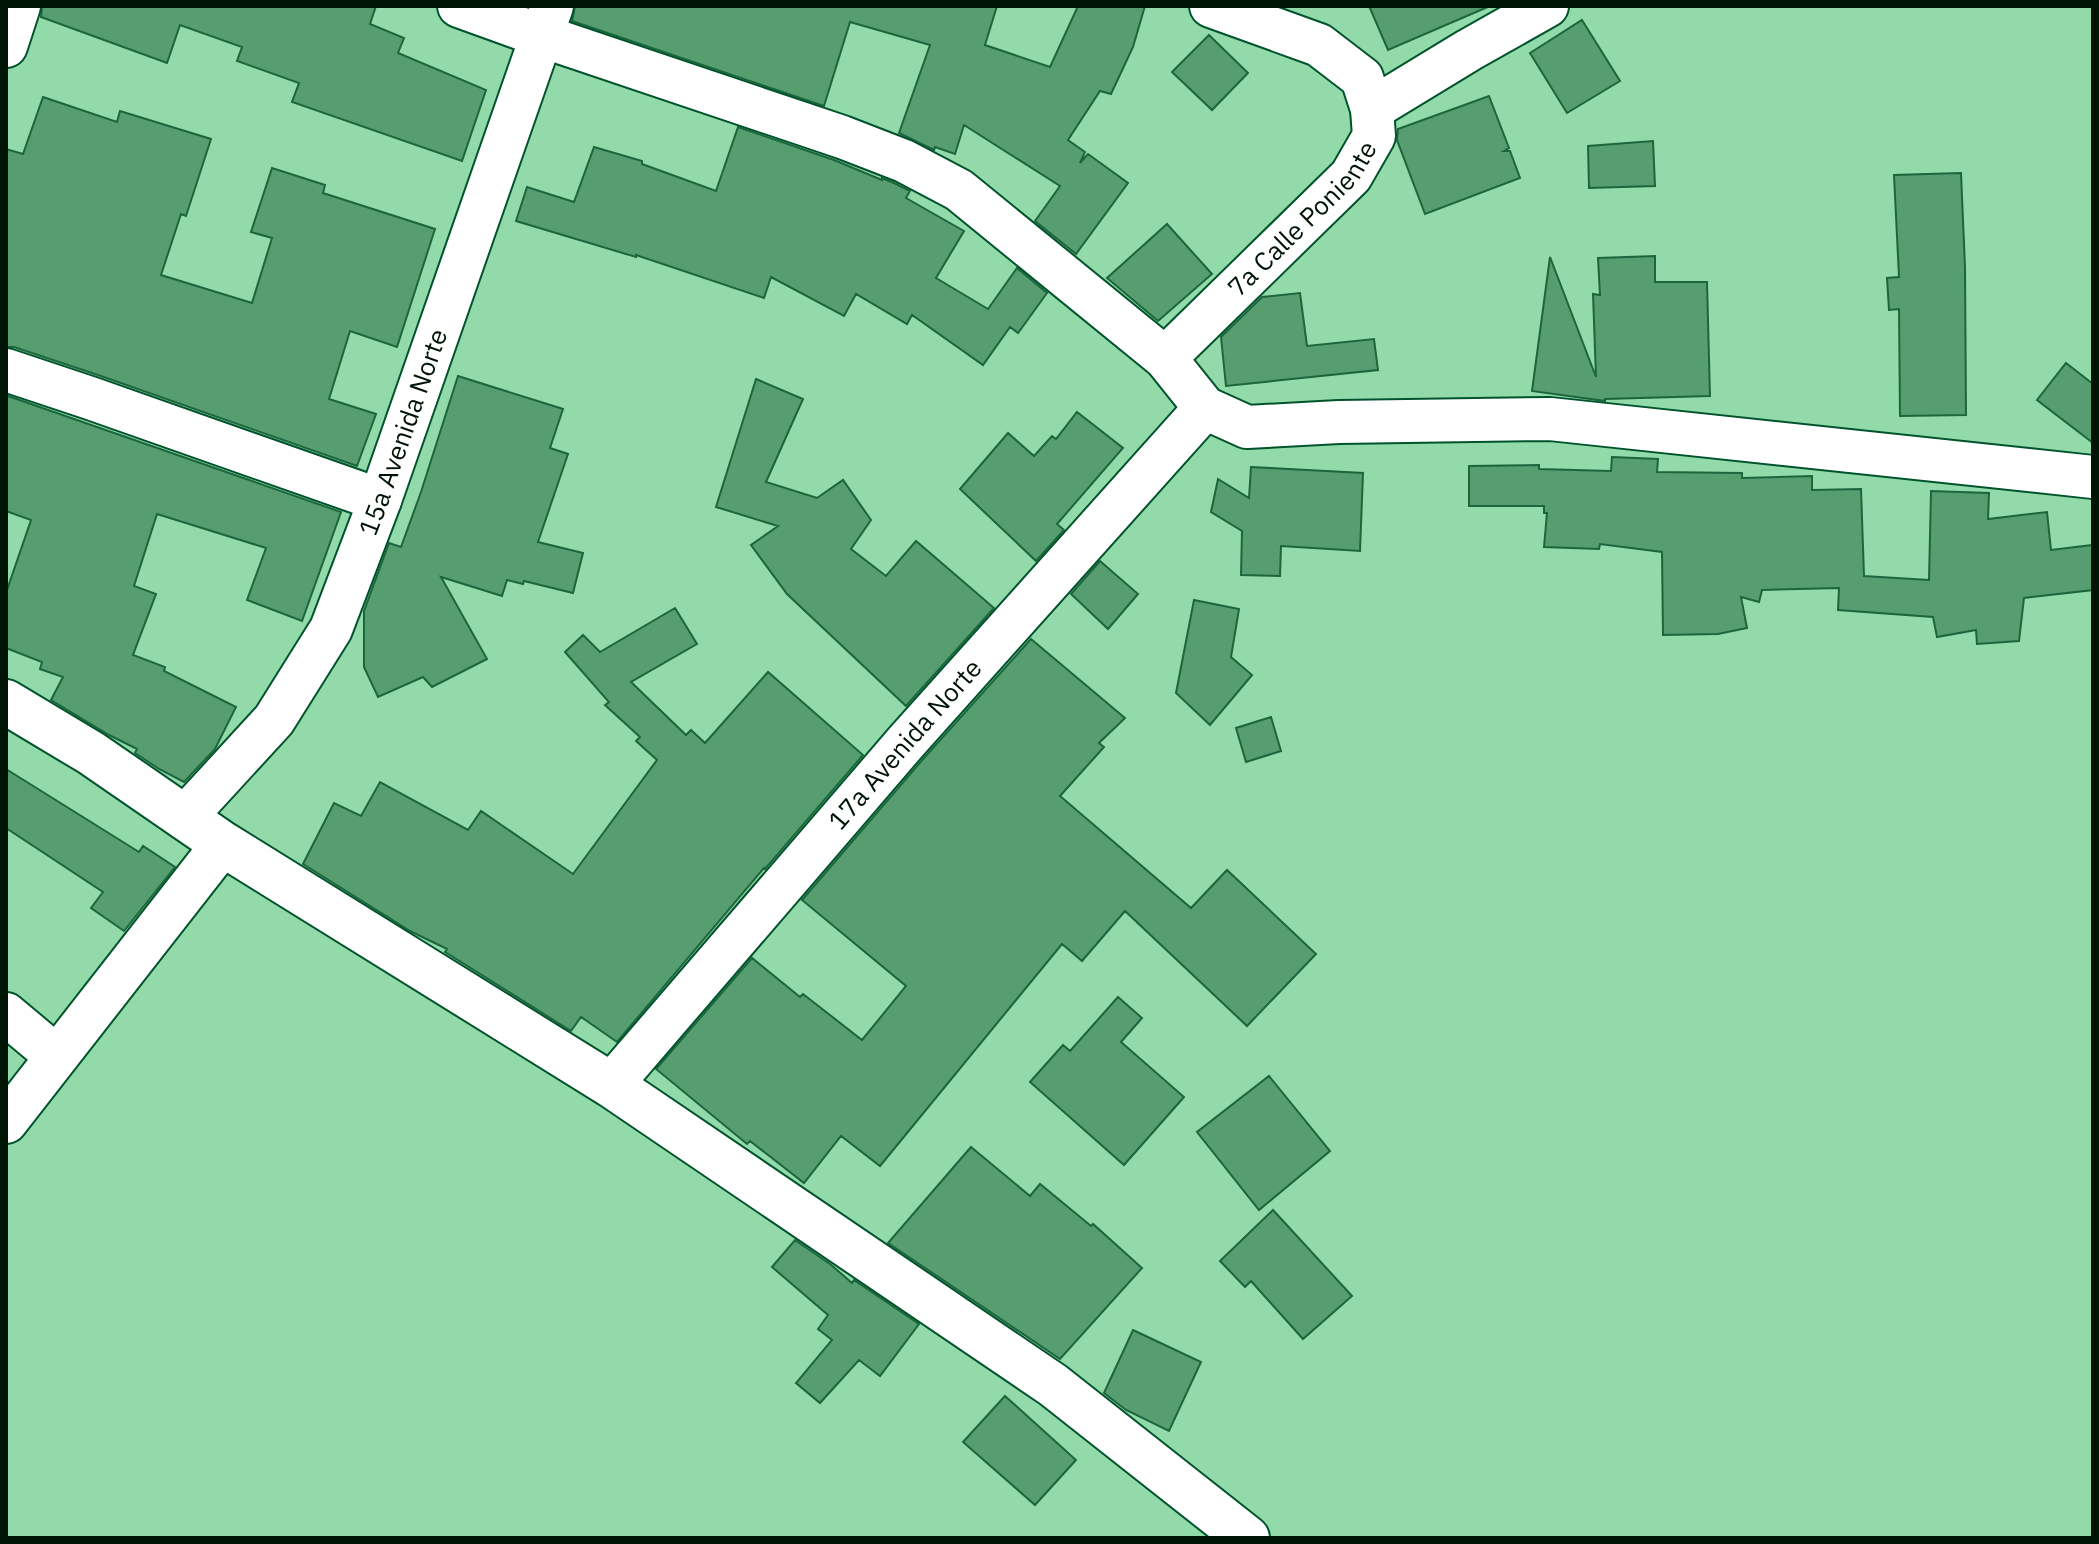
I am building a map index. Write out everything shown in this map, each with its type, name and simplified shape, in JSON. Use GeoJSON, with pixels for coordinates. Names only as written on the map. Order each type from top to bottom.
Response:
{"type":"FeatureCollection","features":[{"type":"Feature","properties":{"kind":"street"},"geometry":{"type":"LineString","coordinates":[[459,6],[547,21],[904,161],[959,190],[1165,358],[1205,408],[1247,427],[1339,422],[1550,419],[2093,477]]}},
{"type":"Feature","properties":{"kind":"street","name":"7a Calle Poniente"},"geometry":{"type":"LineString","coordinates":[[1165,358],[1351,176],[1374,136],[1372,109],[1362,78],[1319,45],[1211,6]]}},
{"type":"Feature","properties":{"kind":"street"},"geometry":{"type":"LineString","coordinates":[[1372,109],[1547,6]]}},
{"type":"Feature","properties":{"kind":"street","name":"15a Avenida Norte"},"geometry":{"type":"LineString","coordinates":[[184,818],[274,720],[331,629],[380,500],[547,21]]}},
{"type":"Feature","properties":{"kind":"street"},"geometry":{"type":"LineString","coordinates":[[6,370],[380,500]]}},
{"type":"Feature","properties":{"kind":"street","name":"17a Avenida Norte"},"geometry":{"type":"LineString","coordinates":[[611,1085],[906,742],[1205,408]]}},
{"type":"Feature","properties":{"kind":"street"},"geometry":{"type":"LineString","coordinates":[[6,702],[91,753],[223,844],[611,1085],[1053,1385],[1247,1538]]}},
{"type":"Feature","properties":{"kind":"street"},"geometry":{"type":"LineString","coordinates":[[6,1122],[223,844]]}},
{"type":"Feature","properties":{"kind":"street"},"geometry":{"type":"LineString","coordinates":[[6,1014],[56,1056]]}},
{"type":"Feature","properties":{"kind":"building"},"geometry":{"type":"Polygon","coordinates":[[[42,6],[376,6],[370,24],[404,38],[398,53],[486,90],[462,161],[292,102],[299,83],[237,61],[242,47],[180,25],[167,63],[41,17],[42,6]]]}},
{"type":"Feature","properties":{"kind":"building"},"geometry":{"type":"Polygon","coordinates":[[[575,6],[997,6],[985,45],[1050,67],[1078,6],[1145,6],[1133,47],[1111,94],[1100,91],[1068,140],[1085,152],[1080,163],[1088,154],[1128,183],[1076,254],[1035,221],[1060,186],[964,125],[955,154],[935,147],[934,150],[899,133],[930,45],[850,22],[824,106],[572,21],[575,6]]]}},
{"type":"Feature","properties":{"kind":"building"},"geometry":{"type":"Polygon","coordinates":[[[1369,6],[1490,6],[1388,50],[1369,6]]]}},
{"type":"Feature","properties":{"kind":"building"},"geometry":{"type":"Polygon","coordinates":[[[1582,20],[1620,81],[1567,113],[1530,53],[1582,20]]]}},
{"type":"Feature","properties":{"kind":"building"},"geometry":{"type":"Polygon","coordinates":[[[1209,35],[1248,73],[1212,110],[1172,72],[1209,35]]]}},
{"type":"Feature","properties":{"kind":"building"},"geometry":{"type":"Polygon","coordinates":[[[1489,96],[1509,148],[1504,151],[1510,151],[1520,178],[1425,214],[1397,140],[1398,129],[1489,96]]]}},
{"type":"Feature","properties":{"kind":"building"},"geometry":{"type":"Polygon","coordinates":[[[43,97],[117,122],[120,111],[211,139],[186,216],[181,214],[161,275],[252,303],[272,238],[251,232],[272,168],[325,185],[323,193],[435,229],[397,347],[350,331],[329,399],[376,414],[357,466],[98,375],[6,347],[6,149],[23,154],[43,97]]]}},
{"type":"Feature","properties":{"kind":"building"},"geometry":{"type":"Polygon","coordinates":[[[738,127],[834,160],[910,191],[906,198],[964,231],[936,278],[988,309],[1017,268],[1047,293],[1018,333],[1010,327],[983,365],[912,315],[907,324],[856,294],[844,316],[771,277],[764,298],[636,255],[516,221],[527,187],[574,202],[594,147],[642,161],[642,164],[716,191],[738,127]]]}},
{"type":"Feature","properties":{"kind":"building"},"geometry":{"type":"Polygon","coordinates":[[[1653,141],[1655,186],[1589,188],[1588,146],[1653,141]]]}},
{"type":"Feature","properties":{"kind":"building"},"geometry":{"type":"Polygon","coordinates":[[[1961,173],[1966,415],[1900,416],[1899,309],[1889,310],[1887,278],[1899,277],[1894,175],[1961,173]]]}},
{"type":"Feature","properties":{"kind":"building"},"geometry":{"type":"Polygon","coordinates":[[[1167,224],[1212,274],[1158,321],[1107,278],[1167,224]]]}},
{"type":"Feature","properties":{"kind":"building"},"geometry":{"type":"Polygon","coordinates":[[[1655,256],[1655,282],[1707,282],[1710,396],[1605,401],[1532,391],[1550,257],[1596,377],[1593,294],[1600,295],[1598,258],[1655,256]]]}},
{"type":"Feature","properties":{"kind":"building"},"geometry":{"type":"Polygon","coordinates":[[[1300,293],[1307,346],[1374,339],[1378,370],[1226,386],[1221,337],[1262,297],[1300,293]]]}},
{"type":"Feature","properties":{"kind":"building"},"geometry":{"type":"Polygon","coordinates":[[[2066,363],[2093,384],[2093,443],[2037,400],[2066,363]]]}},
{"type":"Feature","properties":{"kind":"building"},"geometry":{"type":"Polygon","coordinates":[[[458,376],[563,409],[550,448],[568,454],[538,542],[583,553],[573,593],[507,580],[502,596],[441,577],[487,659],[432,687],[423,677],[378,697],[364,667],[364,611],[389,543],[401,547],[458,376]]]}},
{"type":"Feature","properties":{"kind":"building"},"geometry":{"type":"Polygon","coordinates":[[[756,379],[803,399],[766,482],[817,498],[843,480],[871,520],[851,549],[886,576],[916,541],[994,608],[906,706],[787,594],[751,545],[778,526],[716,507],[756,379]]]}},
{"type":"Feature","properties":{"kind":"building"},"geometry":{"type":"Polygon","coordinates":[[[8,396],[341,512],[302,621],[247,600],[266,548],[157,514],[134,586],[156,594],[133,655],[165,667],[164,671],[236,707],[215,749],[184,782],[135,753],[137,749],[51,700],[63,677],[40,669],[42,662],[6,648],[6,593],[31,520],[6,511],[8,396]]]}},
{"type":"Feature","properties":{"kind":"building"},"geometry":{"type":"Polygon","coordinates":[[[1077,412],[1123,448],[1057,524],[1064,530],[1036,561],[960,489],[1008,433],[1034,456],[1052,436],[1056,439],[1077,412]]]}},
{"type":"Feature","properties":{"kind":"building"},"geometry":{"type":"Polygon","coordinates":[[[1612,457],[1658,459],[1657,472],[1742,473],[1742,478],[1812,476],[1812,490],[1861,489],[1864,576],[1929,580],[1931,491],[1989,493],[1988,519],[2047,512],[2051,550],[2093,545],[2093,590],[2024,598],[2019,641],[1977,644],[1976,630],[1937,637],[1933,617],[1838,610],[1839,588],[1762,590],[1759,602],[1741,597],[1747,628],[1718,634],[1663,635],[1662,552],[1600,544],[1599,549],[1544,547],[1547,513],[1544,513],[1544,506],[1469,506],[1469,466],[1539,465],[1539,469],[1611,471],[1612,457]]]}},
{"type":"Feature","properties":{"kind":"building"},"geometry":{"type":"Polygon","coordinates":[[[1251,467],[1363,473],[1360,551],[1281,546],[1280,576],[1241,575],[1242,531],[1211,512],[1218,479],[1249,498],[1251,467]]]}},
{"type":"Feature","properties":{"kind":"building"},"geometry":{"type":"Polygon","coordinates":[[[1100,561],[1138,594],[1108,629],[1071,594],[1100,561]]]}},
{"type":"Feature","properties":{"kind":"building"},"geometry":{"type":"Polygon","coordinates":[[[1194,600],[1239,609],[1231,657],[1252,675],[1210,725],[1176,693],[1194,600]]]}},
{"type":"Feature","properties":{"kind":"building"},"geometry":{"type":"Polygon","coordinates":[[[675,608],[697,644],[631,682],[686,735],[691,730],[705,743],[768,672],[863,755],[617,1042],[581,1017],[571,1031],[445,952],[447,949],[410,931],[303,864],[334,803],[361,816],[380,782],[468,830],[481,811],[573,874],[657,760],[636,741],[640,737],[605,705],[609,702],[565,652],[583,635],[600,652],[675,608]]]}},
{"type":"Feature","properties":{"kind":"building"},"geometry":{"type":"Polygon","coordinates":[[[1031,639],[1125,718],[1099,743],[1104,747],[1060,796],[1191,908],[1227,870],[1316,954],[1247,1026],[1125,911],[1082,961],[1062,944],[880,1166],[841,1136],[804,1183],[750,1141],[747,1144],[656,1069],[752,958],[800,997],[803,994],[862,1040],[906,986],[802,900],[1031,639]]]}},
{"type":"Feature","properties":{"kind":"building"},"geometry":{"type":"Polygon","coordinates":[[[1271,717],[1281,751],[1246,762],[1236,728],[1271,717]]]}},
{"type":"Feature","properties":{"kind":"building"},"geometry":{"type":"Polygon","coordinates":[[[6,769],[139,852],[143,846],[175,867],[124,931],[91,908],[103,892],[6,828],[6,769]]]}},
{"type":"Feature","properties":{"kind":"building"},"geometry":{"type":"Polygon","coordinates":[[[1118,997],[1142,1018],[1121,1042],[1184,1097],[1124,1165],[1030,1082],[1063,1045],[1070,1051],[1118,997]]]}},
{"type":"Feature","properties":{"kind":"building"},"geometry":{"type":"Polygon","coordinates":[[[1269,1076],[1330,1151],[1259,1210],[1197,1132],[1269,1076]]]}},
{"type":"Feature","properties":{"kind":"building"},"geometry":{"type":"Polygon","coordinates":[[[971,1147],[1030,1196],[1040,1184],[1091,1226],[1093,1224],[1142,1268],[1060,1359],[888,1243],[971,1147]]]}},
{"type":"Feature","properties":{"kind":"building"},"geometry":{"type":"Polygon","coordinates":[[[1273,1210],[1352,1296],[1303,1339],[1251,1281],[1245,1287],[1220,1261],[1273,1210]]]}},
{"type":"Feature","properties":{"kind":"building"},"geometry":{"type":"Polygon","coordinates":[[[795,1240],[852,1283],[854,1280],[919,1324],[880,1376],[859,1360],[820,1403],[796,1383],[832,1340],[818,1329],[828,1315],[772,1267],[795,1240]]]}},
{"type":"Feature","properties":{"kind":"building"},"geometry":{"type":"Polygon","coordinates":[[[1133,1330],[1201,1362],[1169,1431],[1126,1410],[1104,1393],[1133,1330]]]}},
{"type":"Feature","properties":{"kind":"building"},"geometry":{"type":"Polygon","coordinates":[[[1005,1396],[1076,1460],[1035,1505],[963,1442],[1005,1396]]]}}]}
